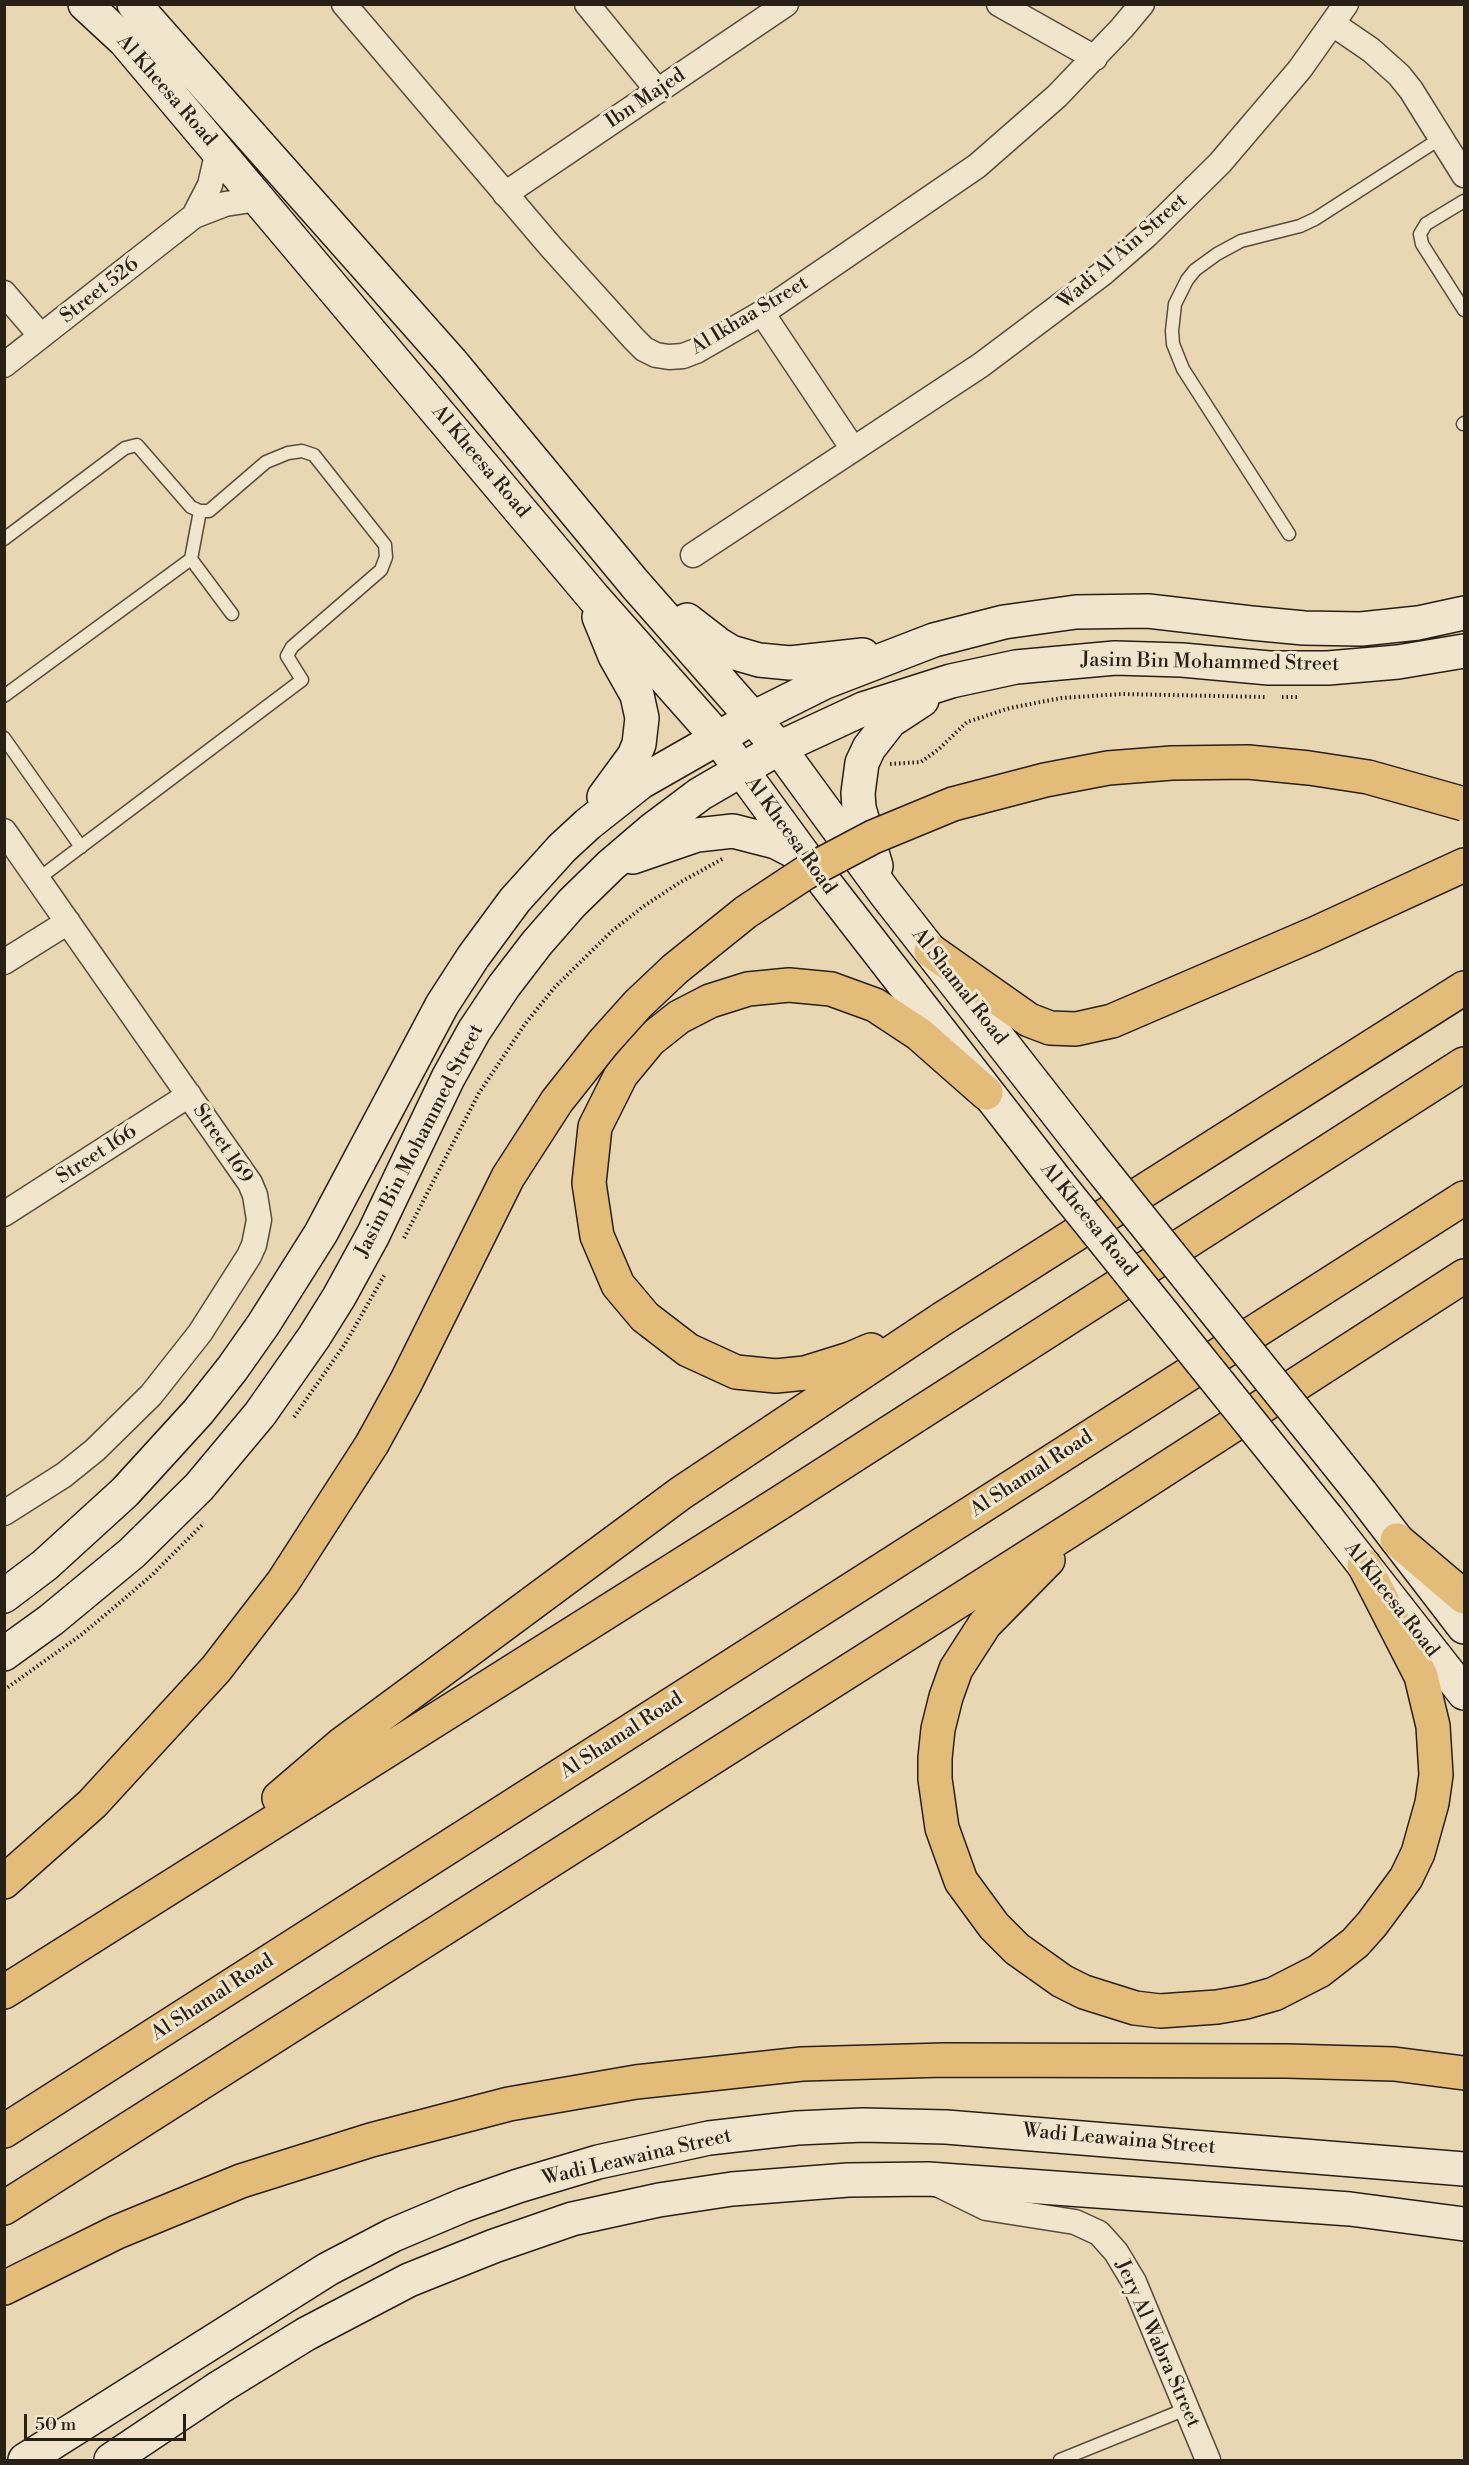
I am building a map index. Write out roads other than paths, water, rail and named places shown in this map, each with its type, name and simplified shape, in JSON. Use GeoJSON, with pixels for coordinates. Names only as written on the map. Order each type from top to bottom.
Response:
{"type":"FeatureCollection","features":[{"type":"Feature","properties":{"kind":"highway"},"geometry":{"type":"LineString","coordinates":[[4,1882],[92,1804],[216,1669],[283,1582],[372,1444],[406,1382],[508,1177],[558,1101],[638,1004],[668,976],[746,912],[805,873],[873,837],[953,804],[1045,780],[1108,768],[1172,763],[1237,762],[1309,768],[1368,777],[1464,804]]}},
{"type":"Feature","properties":{"kind":"highway"},"geometry":{"type":"LineString","coordinates":[[931,951],[1029,1020],[1050,1028],[1076,1029],[1112,1021],[1314,934],[1464,865]]}},
{"type":"Feature","properties":{"kind":"highway"},"geometry":{"type":"LineString","coordinates":[[942,1319],[850,1359],[805,1373],[776,1376],[736,1372],[688,1350],[645,1317],[618,1285],[597,1236],[589,1183],[596,1126],[621,1075],[650,1040],[679,1017],[710,1000],[748,989],[789,985],[831,989],[875,1005],[919,1034],[986,1093]]}},
{"type":"Feature","properties":{"kind":"highway"},"geometry":{"type":"LineString","coordinates":[[253,1833],[266,1811],[284,1792],[374,1720],[681,1493],[942,1319],[1464,988]]}},
{"type":"Feature","properties":{"kind":"highway"},"geometry":{"type":"LineString","coordinates":[[4,1992],[778,1504],[1464,1064]]}},
{"type":"Feature","properties":{"kind":"highway","name":"Al Shamal Road"},"geometry":{"type":"LineString","coordinates":[[4,2131],[1464,1198]]}},
{"type":"Feature","properties":{"kind":"highway"},"geometry":{"type":"LineString","coordinates":[[4,2208],[1460,1280]]}},
{"type":"Feature","properties":{"kind":"highway"},"geometry":{"type":"LineString","coordinates":[[1094,1515],[985,1624],[956,1669],[938,1730],[935,1779],[942,1828],[951,1857],[961,1881],[994,1926],[1017,1949],[1062,1981],[1111,2002],[1135,2008],[1160,2011],[1217,2007],[1274,1994],[1319,1971],[1356,1943],[1390,1902],[1406,1878],[1425,1834],[1432,1803],[1436,1775],[1433,1726],[1421,1676],[1364,1565]]}},
{"type":"Feature","properties":{"kind":"highway"},"geometry":{"type":"LineString","coordinates":[[1397,1540],[1464,1597]]}},
{"type":"Feature","properties":{"kind":"highway"},"geometry":{"type":"LineString","coordinates":[[4,2288],[117,2232],[241,2181],[371,2140],[509,2104],[636,2082],[802,2064],[1030,2059],[1394,2064],[1464,2073]]}},
{"type":"Feature","properties":{"kind":"main road","name":"Al Kheesa Road"},"geometry":{"type":"LineString","coordinates":[[85,4],[125,41],[594,598],[718,738],[805,857],[986,1093],[1327,1518],[1464,1693]]}},
{"type":"Feature","properties":{"kind":"main road","name":"Al Kheesa Road"},"geometry":{"type":"LineString","coordinates":[[134,4],[453,363],[635,584],[753,718]]}},
{"type":"Feature","properties":{"kind":"main road"},"geometry":{"type":"LineString","coordinates":[[635,584],[675,609],[706,636],[745,657],[774,663],[790,663],[901,652]]}},
{"type":"Feature","properties":{"kind":"main road"},"geometry":{"type":"LineString","coordinates":[[588,824],[634,756],[639,744],[642,718],[637,694],[606,638],[594,598]]}},
{"type":"Feature","properties":{"kind":"main road","name":"Jasim Bin Mohammed Street"},"geometry":{"type":"LineString","coordinates":[[4,1596],[45,1565],[125,1492],[198,1412],[232,1369],[269,1316],[321,1233],[442,1005],[473,957],[515,900],[588,824],[641,782],[753,718],[825,682],[901,652],[969,630],[1040,616],[1076,612],[1148,611],[1251,623],[1332,629],[1389,627],[1464,613]]}},
{"type":"Feature","properties":{"kind":"main road","name":"Jasim Bin Mohammed Street"},"geometry":{"type":"LineString","coordinates":[[4,1654],[87,1591],[141,1545],[199,1486],[260,1414],[308,1347],[339,1297],[373,1234],[448,1078],[474,1031],[504,986],[572,903],[611,865],[662,822],[700,794],[779,748],[863,709],[951,681],[1016,667],[1082,659],[1149,658],[1240,667],[1308,668],[1398,662],[1464,651]]}},
{"type":"Feature","properties":{"kind":"main road"},"geometry":{"type":"LineString","coordinates":[[885,893],[860,808],[858,793],[862,763],[874,741],[890,721],[951,681]]}},
{"type":"Feature","properties":{"kind":"main road","name":"Al Shamal Road"},"geometry":{"type":"LineString","coordinates":[[753,718],[779,748],[885,893],[1089,1154],[1361,1492]]}},
{"type":"Feature","properties":{"kind":"main road"},"geometry":{"type":"LineString","coordinates":[[611,865],[682,839],[713,832],[733,831],[776,842],[805,857]]}},
{"type":"Feature","properties":{"kind":"main road","name":"Al Kheesa Road"},"geometry":{"type":"LineString","coordinates":[[1361,1492],[1464,1627]]}},
{"type":"Feature","properties":{"kind":"main road","name":"Wadi Leawaina Street"},"geometry":{"type":"LineString","coordinates":[[25,2460],[328,2269],[393,2235],[464,2205],[518,2186],[598,2162],[710,2138],[841,2126],[946,2127],[1464,2169]]}},
{"type":"Feature","properties":{"kind":"main road"},"geometry":{"type":"LineString","coordinates":[[111,2460],[220,2387],[306,2334],[409,2280],[494,2246],[572,2219],[659,2200],[732,2189],[848,2180],[928,2179],[1350,2209],[1464,2224]]}},
{"type":"Feature","properties":{"kind":"main road"},"geometry":{"type":"LineString","coordinates":[[1350,2209],[1464,2210]]}},
{"type":"Feature","properties":{"kind":"street","name":"Al Ikhaa Street"},"geometry":{"type":"LineString","coordinates":[[344,4],[505,194],[634,339],[644,349],[656,355],[669,357],[689,354],[762,313],[977,166],[1049,103],[1095,58],[1142,4]]}},
{"type":"Feature","properties":{"kind":"street"},"geometry":{"type":"LineString","coordinates":[[587,4],[658,91]]}},
{"type":"Feature","properties":{"kind":"street","name":"Ibn Majed"},"geometry":{"type":"LineString","coordinates":[[505,194],[786,4]]}},
{"type":"Feature","properties":{"kind":"street"},"geometry":{"type":"LineString","coordinates":[[999,4],[1095,58]]}},
{"type":"Feature","properties":{"kind":"street"},"geometry":{"type":"LineString","coordinates":[[1339,14],[1371,50],[1399,75],[1464,175]]}},
{"type":"Feature","properties":{"kind":"street","name":"Wadi Al Ain Street"},"geometry":{"type":"LineString","coordinates":[[693,555],[981,365],[1102,274],[1147,235],[1234,148],[1293,77],[1339,14]]}},
{"type":"Feature","properties":{"kind":"street","name":"Street 526"},"geometry":{"type":"LineString","coordinates":[[194,216],[210,185],[218,150]]}},
{"type":"Feature","properties":{"kind":"street","name":"Street 526"},"geometry":{"type":"LineString","coordinates":[[4,365],[194,216],[225,204],[258,199]]}},
{"type":"Feature","properties":{"kind":"street"},"geometry":{"type":"LineString","coordinates":[[4,293],[41,336]]}},
{"type":"Feature","properties":{"kind":"street"},"geometry":{"type":"LineString","coordinates":[[762,313],[853,449]]}},
{"type":"Feature","properties":{"kind":"street","name":"Street 169"},"geometry":{"type":"LineString","coordinates":[[4,831],[252,1189],[259,1220],[254,1245],[200,1333],[151,1395],[95,1450],[64,1475],[4,1513]]}},
{"type":"Feature","properties":{"kind":"street"},"geometry":{"type":"LineString","coordinates":[[4,962],[68,922]]}},
{"type":"Feature","properties":{"kind":"street","name":"Street 166"},"geometry":{"type":"LineString","coordinates":[[4,1214],[189,1095]]}},
{"type":"Feature","properties":{"kind":"street","name":"Jery Al Wabra Street"},"geometry":{"type":"LineString","coordinates":[[928,2179],[965,2200],[986,2208],[1075,2222],[1099,2233],[1116,2252],[1134,2282],[1208,2460]]}},
{"type":"Feature","properties":{"kind":"lane"},"geometry":{"type":"LineString","coordinates":[[1288,534],[1183,369],[1173,344],[1175,304],[1186,280],[1195,270],[1223,250],[1254,236],[1300,226],[1315,219],[1441,138]]}},
{"type":"Feature","properties":{"kind":"lane"},"geometry":{"type":"LineString","coordinates":[[1464,201],[1426,224],[1420,234],[1422,244],[1464,310]]}},
{"type":"Feature","properties":{"kind":"lane"},"geometry":{"type":"LineString","coordinates":[[4,539],[125,448],[137,445],[191,507],[200,511],[210,511],[266,462],[288,453],[302,451],[314,455],[385,545],[386,557],[381,570],[292,647],[287,656],[302,680],[38,879]]}},
{"type":"Feature","properties":{"kind":"lane"},"geometry":{"type":"LineString","coordinates":[[4,696],[191,559],[200,511]]}},
{"type":"Feature","properties":{"kind":"lane"},"geometry":{"type":"LineString","coordinates":[[191,559],[232,614]]}},
{"type":"Feature","properties":{"kind":"lane"},"geometry":{"type":"LineString","coordinates":[[4,738],[81,847]]}},
{"type":"Feature","properties":{"kind":"lane"},"geometry":{"type":"LineString","coordinates":[[1060,2460],[1186,2409]]}}]}
